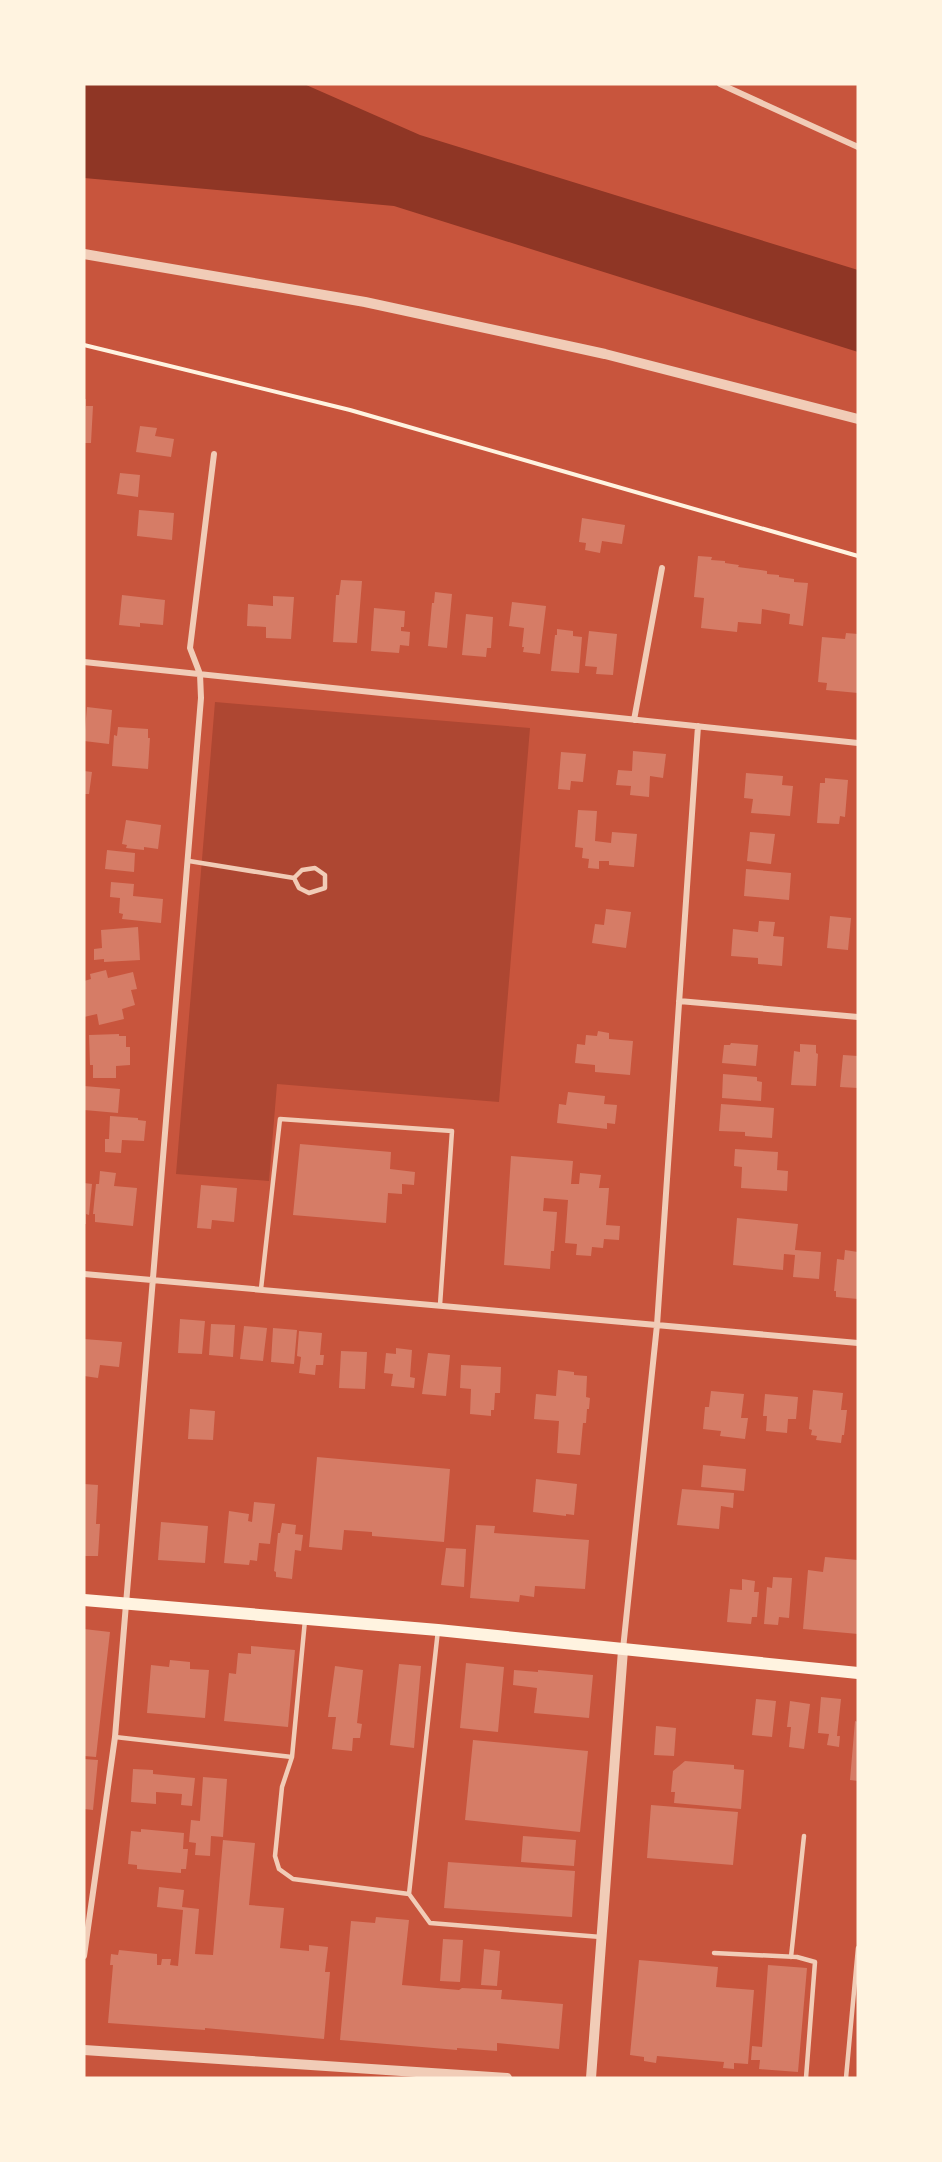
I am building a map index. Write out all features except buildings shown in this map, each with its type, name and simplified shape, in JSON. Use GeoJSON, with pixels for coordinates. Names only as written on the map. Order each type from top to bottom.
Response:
{"type":"FeatureCollection","features":[{"type":"Feature","properties":{"kind":"main road"},"geometry":{"type":"LineString","coordinates":[[84,1600],[438,1630],[858,1673]]}},
{"type":"Feature","properties":{"kind":"street"},"geometry":{"type":"LineString","coordinates":[[720,84],[858,147]]}},
{"type":"Feature","properties":{"kind":"street"},"geometry":{"type":"LineString","coordinates":[[84,254],[388,307],[605,354],[858,419]]}},
{"type":"Feature","properties":{"kind":"street"},"geometry":{"type":"LineString","coordinates":[[84,1956],[115,1737],[201,698],[200,674],[190,648],[214,454]]}},
{"type":"Feature","properties":{"kind":"street"},"geometry":{"type":"LineString","coordinates":[[634,720],[662,568]]}},
{"type":"Feature","properties":{"kind":"street"},"geometry":{"type":"LineString","coordinates":[[84,662],[858,743]]}},
{"type":"Feature","properties":{"kind":"street"},"geometry":{"type":"LineString","coordinates":[[591,2078],[623,1650],[657,1325],[698,726]]}},
{"type":"Feature","properties":{"kind":"street"},"geometry":{"type":"LineString","coordinates":[[679,1001],[858,1017]]}},
{"type":"Feature","properties":{"kind":"street"},"geometry":{"type":"LineString","coordinates":[[84,1274],[858,1343]]}},
{"type":"Feature","properties":{"kind":"street"},"geometry":{"type":"LineString","coordinates":[[84,2050],[507,2078]]}},
{"type":"Feature","properties":{"kind":"lane"},"geometry":{"type":"LineString","coordinates":[[189,861],[294,878]]}},
{"type":"Feature","properties":{"kind":"lane"},"geometry":{"type":"LineString","coordinates":[[315,868],[326,875],[325,888],[309,893],[299,888],[294,878],[302,870],[315,868]]}},
{"type":"Feature","properties":{"kind":"lane"},"geometry":{"type":"LineString","coordinates":[[261,1288],[280,1119],[452,1131],[440,1305]]}},
{"type":"Feature","properties":{"kind":"lane"},"geometry":{"type":"LineString","coordinates":[[305,1620],[292,1757],[282,1787],[278,1819],[275,1856],[279,1869],[293,1879],[409,1894]]}},
{"type":"Feature","properties":{"kind":"lane"},"geometry":{"type":"LineString","coordinates":[[438,1630],[409,1894],[430,1923],[601,1937]]}},
{"type":"Feature","properties":{"kind":"lane"},"geometry":{"type":"LineString","coordinates":[[115,1737],[292,1757]]}},
{"type":"Feature","properties":{"kind":"lane"},"geometry":{"type":"LineString","coordinates":[[791,1957],[804,1836]]}},
{"type":"Feature","properties":{"kind":"lane"},"geometry":{"type":"LineString","coordinates":[[846,2078],[858,1948]]}},
{"type":"Feature","properties":{"kind":"lane"},"geometry":{"type":"LineString","coordinates":[[714,1953],[791,1957],[815,1962],[806,2078]]}},
{"type":"Feature","properties":{"kind":"path"},"geometry":{"type":"LineString","coordinates":[[84,345],[350,410],[858,556]]}},
{"type":"Feature","properties":{"kind":"shaded area"},"geometry":{"type":"Polygon","coordinates":[[[84,84],[304,84],[420,135],[858,270],[858,352],[394,206],[84,178],[84,84]]]}},
{"type":"Feature","properties":{"kind":"shaded area"},"geometry":{"type":"Polygon","coordinates":[[[215,702],[530,728],[499,1102],[277,1084],[269,1181],[176,1174],[215,702]]]}}]}
